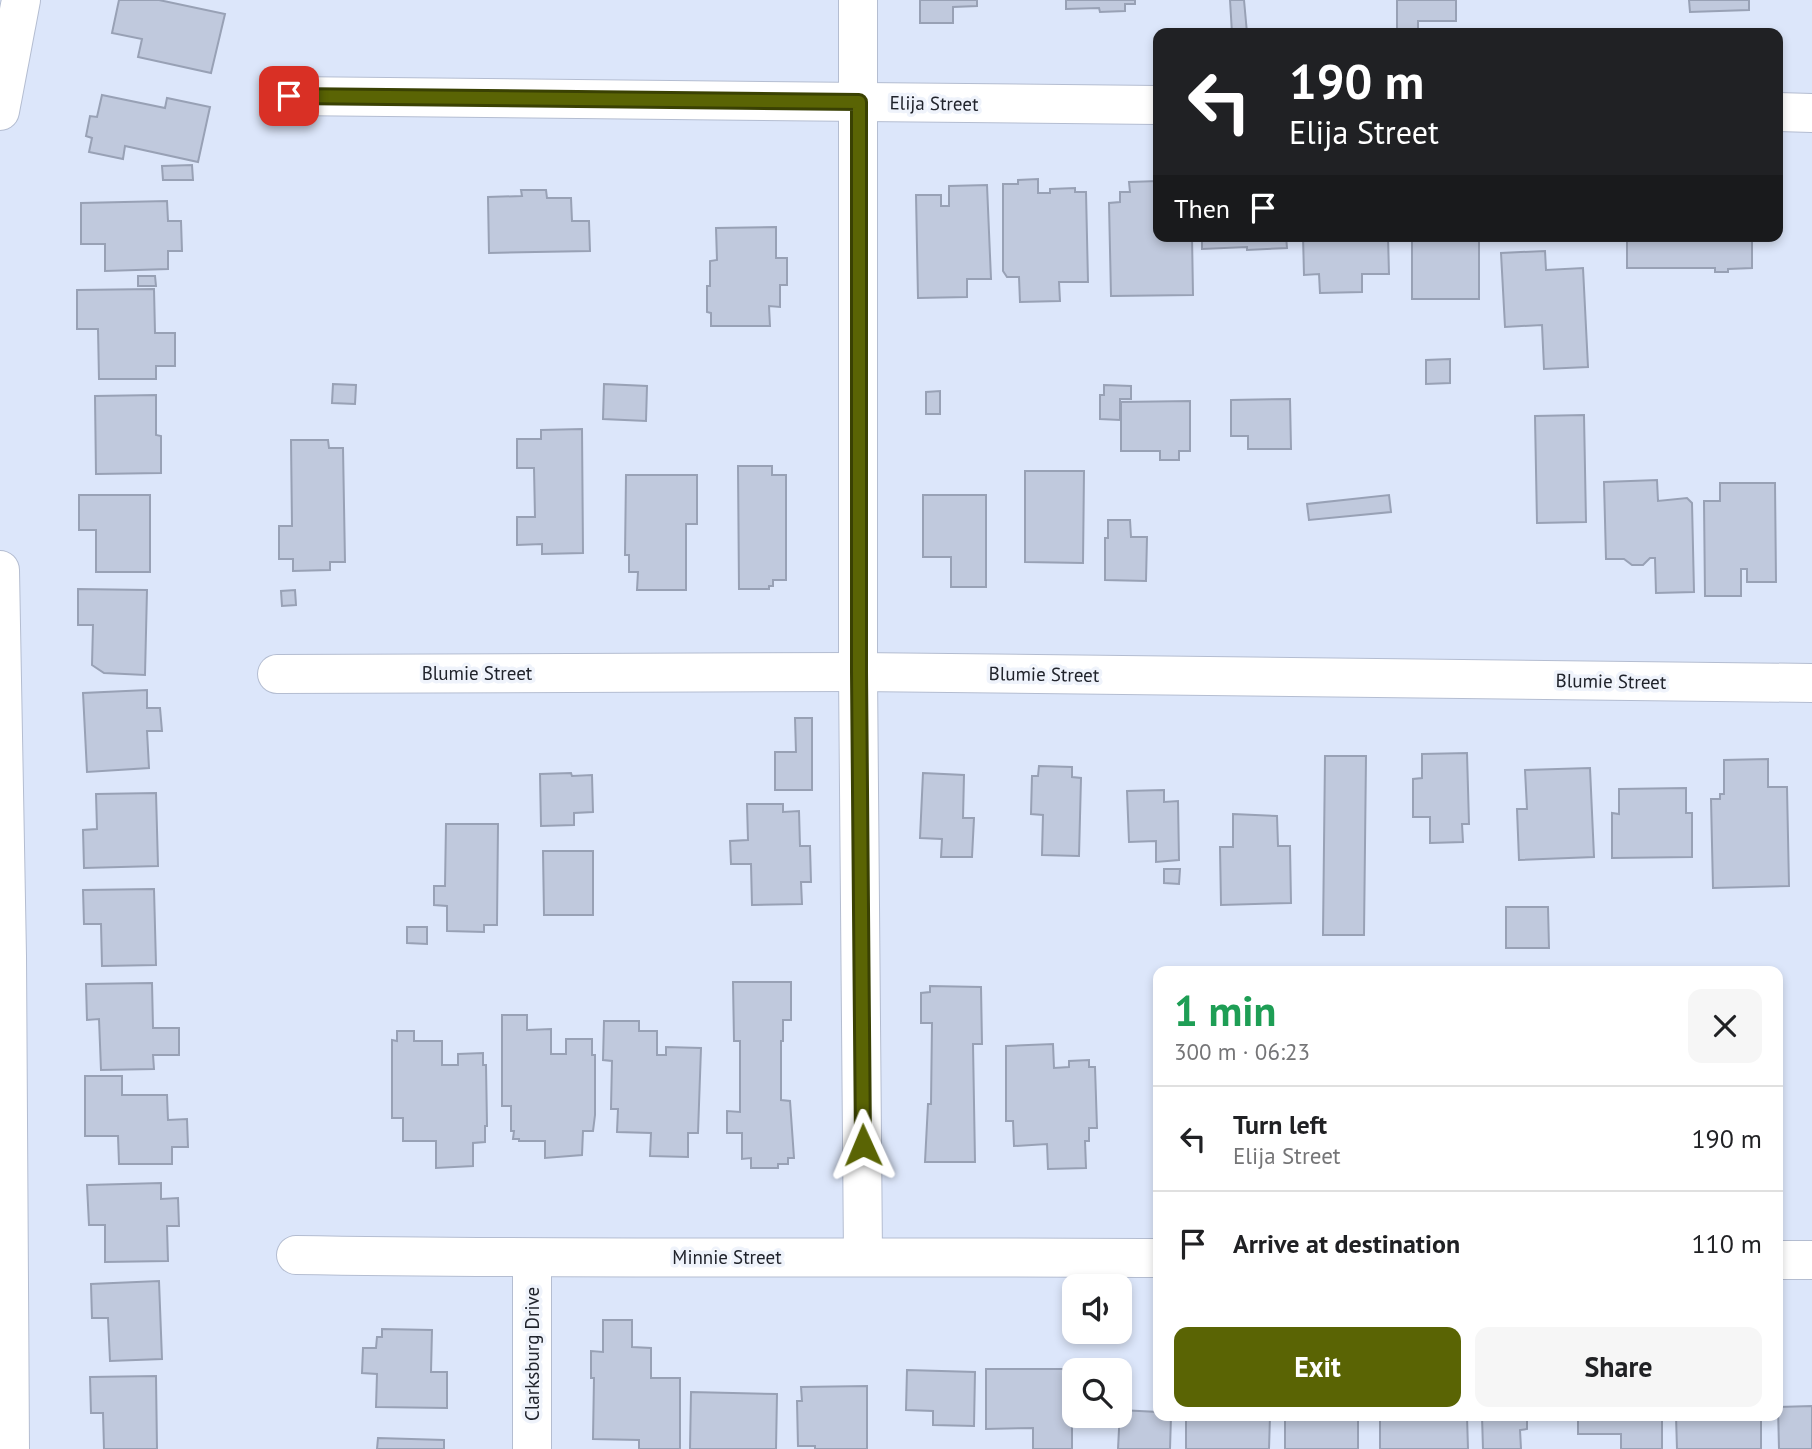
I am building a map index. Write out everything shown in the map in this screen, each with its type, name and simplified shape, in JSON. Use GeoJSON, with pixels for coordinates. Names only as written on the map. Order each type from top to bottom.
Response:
{"type":"FeatureCollection","features":[{"type":"Feature","properties":{"kind":"street"},"geometry":{"type":"LineString","coordinates":[[0,111],[21,0]]}},
{"type":"Feature","properties":{"kind":"street"},"geometry":{"type":"LineString","coordinates":[[858,0],[863,1256]]}},
{"type":"Feature","properties":{"kind":"street","name":"Elija Street"},"geometry":{"type":"LineString","coordinates":[[289,96],[1153,105]]}},
{"type":"Feature","properties":{"kind":"street"},"geometry":{"type":"LineString","coordinates":[[1783,112],[1812,113]]}},
{"type":"Feature","properties":{"kind":"street"},"geometry":{"type":"LineString","coordinates":[[0,570],[10,1449]]}},
{"type":"Feature","properties":{"kind":"street","name":"Blumie Street"},"geometry":{"type":"LineString","coordinates":[[277,674],[859,672],[1812,683]]}},
{"type":"Feature","properties":{"kind":"street","name":"Minnie Street"},"geometry":{"type":"LineString","coordinates":[[296,1255],[532,1259],[863,1256],[1153,1258]]}},
{"type":"Feature","properties":{"kind":"street","name":"Clarksburg Drive"},"geometry":{"type":"LineString","coordinates":[[532,1259],[532,1449]]}},
{"type":"Feature","properties":{"kind":"street"},"geometry":{"type":"LineString","coordinates":[[1783,1260],[1812,1260]]}},
{"type":"Feature","properties":{"kind":"building"},"geometry":{"type":"Polygon","coordinates":[[[119,0],[159,0],[225,14],[211,73],[138,57],[142,39],[112,33],[119,0]]]}},
{"type":"Feature","properties":{"kind":"building"},"geometry":{"type":"Polygon","coordinates":[[[920,0],[977,0],[977,6],[953,7],[953,23],[920,23],[920,0]]]}},
{"type":"Feature","properties":{"kind":"building"},"geometry":{"type":"Polygon","coordinates":[[[1066,0],[1135,0],[1135,4],[1125,4],[1125,11],[1100,12],[1099,8],[1066,9],[1066,0]]]}},
{"type":"Feature","properties":{"kind":"building"},"geometry":{"type":"Polygon","coordinates":[[[1230,0],[1244,0],[1247,28],[1232,28],[1230,0]]]}},
{"type":"Feature","properties":{"kind":"building"},"geometry":{"type":"Polygon","coordinates":[[[1397,0],[1456,0],[1456,21],[1418,21],[1418,28],[1397,28],[1397,0]]]}},
{"type":"Feature","properties":{"kind":"building"},"geometry":{"type":"Polygon","coordinates":[[[1689,0],[1749,0],[1749,10],[1690,12],[1689,0]]]}},
{"type":"Feature","properties":{"kind":"building"},"geometry":{"type":"Polygon","coordinates":[[[102,95],[165,108],[167,98],[210,107],[198,162],[125,146],[123,159],[89,152],[92,138],[86,136],[90,116],[97,117],[102,95]]]}},
{"type":"Feature","properties":{"kind":"building"},"geometry":{"type":"Polygon","coordinates":[[[192,165],[193,180],[163,180],[162,166],[192,165]]]}},
{"type":"Feature","properties":{"kind":"building"},"geometry":{"type":"Polygon","coordinates":[[[1038,179],[1038,193],[1050,193],[1050,189],[1075,188],[1075,192],[1086,192],[1088,282],[1059,282],[1060,301],[1020,302],[1019,277],[1007,277],[1003,271],[1003,184],[1018,184],[1018,180],[1038,179]]]}},
{"type":"Feature","properties":{"kind":"building"},"geometry":{"type":"Polygon","coordinates":[[[1153,181],[1153,242],[1192,242],[1193,295],[1111,296],[1109,203],[1120,202],[1120,192],[1130,192],[1129,182],[1153,181]]]}},
{"type":"Feature","properties":{"kind":"building"},"geometry":{"type":"Polygon","coordinates":[[[987,185],[991,279],[967,279],[967,297],[918,298],[916,195],[941,195],[941,206],[949,206],[949,186],[987,185]]]}},
{"type":"Feature","properties":{"kind":"building"},"geometry":{"type":"Polygon","coordinates":[[[521,190],[546,190],[547,198],[571,198],[572,221],[589,221],[590,251],[489,253],[488,197],[522,196],[521,190]]]}},
{"type":"Feature","properties":{"kind":"building"},"geometry":{"type":"Polygon","coordinates":[[[167,201],[168,221],[181,221],[182,251],[168,251],[168,269],[105,271],[105,244],[81,244],[81,203],[167,201]]]}},
{"type":"Feature","properties":{"kind":"building"},"geometry":{"type":"Polygon","coordinates":[[[776,227],[776,258],[787,258],[787,285],[780,285],[780,307],[769,306],[770,326],[711,326],[711,313],[707,312],[707,286],[710,286],[710,261],[717,260],[716,228],[776,227]]]}},
{"type":"Feature","properties":{"kind":"building"},"geometry":{"type":"Polygon","coordinates":[[[1202,242],[1286,242],[1287,248],[1247,250],[1247,247],[1202,249],[1202,242]]]}},
{"type":"Feature","properties":{"kind":"building"},"geometry":{"type":"Polygon","coordinates":[[[1303,242],[1388,242],[1389,274],[1362,274],[1362,292],[1320,293],[1319,274],[1304,275],[1303,242]]]}},
{"type":"Feature","properties":{"kind":"building"},"geometry":{"type":"Polygon","coordinates":[[[1412,242],[1479,242],[1479,299],[1412,299],[1412,242]]]}},
{"type":"Feature","properties":{"kind":"building"},"geometry":{"type":"Polygon","coordinates":[[[1627,242],[1752,242],[1752,268],[1715,272],[1715,268],[1627,268],[1627,242]]]}},
{"type":"Feature","properties":{"kind":"building"},"geometry":{"type":"Polygon","coordinates":[[[1545,251],[1546,270],[1583,268],[1588,367],[1544,369],[1542,325],[1505,327],[1501,253],[1545,251]]]}},
{"type":"Feature","properties":{"kind":"building"},"geometry":{"type":"Polygon","coordinates":[[[138,276],[155,276],[156,286],[138,286],[138,276]]]}},
{"type":"Feature","properties":{"kind":"building"},"geometry":{"type":"Polygon","coordinates":[[[154,289],[155,333],[175,333],[175,366],[156,366],[156,379],[99,379],[98,329],[77,329],[77,290],[154,289]]]}},
{"type":"Feature","properties":{"kind":"building"},"geometry":{"type":"Polygon","coordinates":[[[1450,359],[1450,383],[1426,384],[1426,360],[1450,359]]]}},
{"type":"Feature","properties":{"kind":"building"},"geometry":{"type":"Polygon","coordinates":[[[333,384],[356,385],[355,404],[332,403],[333,384]]]}},
{"type":"Feature","properties":{"kind":"building"},"geometry":{"type":"Polygon","coordinates":[[[604,384],[647,386],[646,421],[603,419],[604,384]]]}},
{"type":"Feature","properties":{"kind":"building"},"geometry":{"type":"Polygon","coordinates":[[[1104,385],[1131,386],[1131,399],[1120,399],[1120,420],[1100,419],[1100,395],[1104,395],[1104,385]]]}},
{"type":"Feature","properties":{"kind":"building"},"geometry":{"type":"Polygon","coordinates":[[[940,391],[940,414],[926,414],[926,392],[940,391]]]}},
{"type":"Feature","properties":{"kind":"building"},"geometry":{"type":"Polygon","coordinates":[[[156,395],[156,435],[161,436],[161,473],[96,474],[95,396],[156,395]]]}},
{"type":"Feature","properties":{"kind":"building"},"geometry":{"type":"Polygon","coordinates":[[[1290,399],[1291,449],[1248,449],[1248,436],[1231,436],[1231,400],[1290,399]]]}},
{"type":"Feature","properties":{"kind":"building"},"geometry":{"type":"Polygon","coordinates":[[[1190,401],[1190,451],[1179,451],[1179,460],[1160,460],[1160,451],[1121,451],[1121,402],[1190,401]]]}},
{"type":"Feature","properties":{"kind":"building"},"geometry":{"type":"Polygon","coordinates":[[[1584,415],[1586,522],[1537,523],[1535,416],[1584,415]]]}},
{"type":"Feature","properties":{"kind":"building"},"geometry":{"type":"Polygon","coordinates":[[[582,429],[583,553],[542,554],[542,544],[517,545],[517,517],[535,517],[534,468],[517,468],[517,439],[541,439],[541,430],[582,429]]]}},
{"type":"Feature","properties":{"kind":"building"},"geometry":{"type":"Polygon","coordinates":[[[291,440],[328,440],[329,448],[343,448],[345,562],[330,562],[330,570],[293,571],[293,559],[279,559],[279,526],[292,526],[291,440]]]}},
{"type":"Feature","properties":{"kind":"building"},"geometry":{"type":"Polygon","coordinates":[[[738,466],[772,466],[772,475],[786,475],[786,580],[773,580],[773,586],[769,586],[769,589],[739,589],[738,466]]]}},
{"type":"Feature","properties":{"kind":"building"},"geometry":{"type":"Polygon","coordinates":[[[1025,471],[1084,471],[1083,563],[1025,562],[1025,471]]]}},
{"type":"Feature","properties":{"kind":"building"},"geometry":{"type":"Polygon","coordinates":[[[626,475],[697,475],[697,524],[686,524],[686,590],[637,590],[638,572],[629,572],[629,555],[625,555],[626,475]]]}},
{"type":"Feature","properties":{"kind":"building"},"geometry":{"type":"Polygon","coordinates":[[[1657,480],[1658,501],[1687,498],[1692,503],[1694,592],[1656,593],[1655,558],[1650,558],[1643,565],[1632,565],[1624,559],[1606,559],[1604,482],[1657,480]]]}},
{"type":"Feature","properties":{"kind":"building"},"geometry":{"type":"Polygon","coordinates":[[[1720,483],[1775,483],[1776,582],[1747,582],[1747,569],[1741,569],[1741,596],[1705,596],[1704,501],[1720,501],[1720,483]]]}},
{"type":"Feature","properties":{"kind":"building"},"geometry":{"type":"Polygon","coordinates":[[[79,495],[150,495],[150,572],[96,572],[96,530],[79,530],[79,495]]]}},
{"type":"Feature","properties":{"kind":"building"},"geometry":{"type":"Polygon","coordinates":[[[923,495],[986,495],[986,587],[951,587],[951,557],[923,557],[923,495]]]}},
{"type":"Feature","properties":{"kind":"building"},"geometry":{"type":"Polygon","coordinates":[[[1389,495],[1391,512],[1309,520],[1307,504],[1389,495]]]}},
{"type":"Feature","properties":{"kind":"building"},"geometry":{"type":"Polygon","coordinates":[[[1108,520],[1130,520],[1131,537],[1147,537],[1146,581],[1105,580],[1108,520]]]}},
{"type":"Feature","properties":{"kind":"building"},"geometry":{"type":"Polygon","coordinates":[[[78,589],[147,590],[145,675],[104,673],[92,665],[93,625],[78,625],[78,589]]]}},
{"type":"Feature","properties":{"kind":"building"},"geometry":{"type":"Polygon","coordinates":[[[295,590],[296,605],[282,606],[281,591],[295,590]]]}},
{"type":"Feature","properties":{"kind":"building"},"geometry":{"type":"Polygon","coordinates":[[[147,690],[147,708],[160,708],[162,731],[147,731],[149,768],[87,772],[83,693],[147,690]]]}},
{"type":"Feature","properties":{"kind":"building"},"geometry":{"type":"Polygon","coordinates":[[[795,718],[812,718],[812,790],[775,790],[775,752],[796,752],[795,718]]]}},
{"type":"Feature","properties":{"kind":"building"},"geometry":{"type":"Polygon","coordinates":[[[1467,753],[1469,824],[1462,824],[1463,842],[1430,843],[1430,817],[1413,817],[1413,779],[1422,778],[1422,754],[1467,753]]]}},
{"type":"Feature","properties":{"kind":"building"},"geometry":{"type":"Polygon","coordinates":[[[1325,756],[1366,756],[1364,935],[1323,935],[1325,756]]]}},
{"type":"Feature","properties":{"kind":"building"},"geometry":{"type":"Polygon","coordinates":[[[1768,759],[1768,787],[1787,787],[1789,886],[1713,888],[1711,799],[1720,799],[1720,794],[1724,794],[1724,760],[1768,759]]]}},
{"type":"Feature","properties":{"kind":"building"},"geometry":{"type":"Polygon","coordinates":[[[1039,766],[1072,767],[1072,777],[1081,778],[1079,856],[1042,855],[1043,815],[1031,814],[1032,776],[1038,776],[1039,766]]]}},
{"type":"Feature","properties":{"kind":"building"},"geometry":{"type":"Polygon","coordinates":[[[1590,768],[1594,857],[1519,860],[1517,809],[1527,809],[1525,770],[1590,768]]]}},
{"type":"Feature","properties":{"kind":"building"},"geometry":{"type":"Polygon","coordinates":[[[571,773],[572,776],[592,775],[593,812],[574,813],[574,825],[541,826],[540,774],[571,773]]]}},
{"type":"Feature","properties":{"kind":"building"},"geometry":{"type":"Polygon","coordinates":[[[923,773],[964,775],[963,818],[974,818],[972,857],[941,857],[942,839],[920,838],[923,773]]]}},
{"type":"Feature","properties":{"kind":"building"},"geometry":{"type":"Polygon","coordinates":[[[1686,788],[1686,813],[1692,813],[1692,857],[1612,858],[1612,813],[1619,814],[1619,789],[1686,788]]]}},
{"type":"Feature","properties":{"kind":"building"},"geometry":{"type":"Polygon","coordinates":[[[1164,790],[1164,802],[1178,801],[1179,860],[1156,862],[1156,841],[1129,842],[1127,791],[1164,790]]]}},
{"type":"Feature","properties":{"kind":"building"},"geometry":{"type":"Polygon","coordinates":[[[156,793],[158,866],[84,868],[83,830],[97,829],[96,794],[156,793]]]}},
{"type":"Feature","properties":{"kind":"building"},"geometry":{"type":"Polygon","coordinates":[[[747,804],[783,804],[783,812],[799,811],[800,846],[810,846],[811,882],[801,882],[802,904],[752,905],[751,864],[731,864],[730,841],[748,840],[747,804]]]}},
{"type":"Feature","properties":{"kind":"building"},"geometry":{"type":"Polygon","coordinates":[[[1233,814],[1277,816],[1278,846],[1290,846],[1291,903],[1221,905],[1220,847],[1233,847],[1233,814]]]}},
{"type":"Feature","properties":{"kind":"building"},"geometry":{"type":"Polygon","coordinates":[[[446,824],[498,824],[497,925],[484,925],[484,932],[447,931],[447,906],[434,905],[434,886],[445,886],[446,824]]]}},
{"type":"Feature","properties":{"kind":"building"},"geometry":{"type":"Polygon","coordinates":[[[543,851],[593,851],[593,915],[544,915],[543,851]]]}},
{"type":"Feature","properties":{"kind":"building"},"geometry":{"type":"Polygon","coordinates":[[[1164,869],[1180,869],[1179,884],[1164,883],[1164,869]]]}},
{"type":"Feature","properties":{"kind":"building"},"geometry":{"type":"Polygon","coordinates":[[[154,889],[156,965],[102,966],[101,924],[84,924],[83,890],[154,889]]]}},
{"type":"Feature","properties":{"kind":"building"},"geometry":{"type":"Polygon","coordinates":[[[1506,907],[1548,907],[1549,948],[1506,948],[1506,907]]]}},
{"type":"Feature","properties":{"kind":"building"},"geometry":{"type":"Polygon","coordinates":[[[407,927],[427,927],[427,944],[407,943],[407,927]]]}},
{"type":"Feature","properties":{"kind":"building"},"geometry":{"type":"Polygon","coordinates":[[[733,982],[791,982],[791,1020],[783,1020],[781,1041],[781,1100],[790,1101],[794,1158],[788,1158],[788,1164],[778,1164],[778,1168],[751,1168],[751,1158],[742,1159],[742,1133],[727,1133],[727,1111],[740,1112],[740,1041],[734,1041],[733,982]]]}},
{"type":"Feature","properties":{"kind":"building"},"geometry":{"type":"Polygon","coordinates":[[[152,983],[153,1028],[179,1028],[179,1055],[153,1055],[154,1069],[101,1070],[99,1019],[87,1020],[86,984],[152,983]]]}},
{"type":"Feature","properties":{"kind":"building"},"geometry":{"type":"Polygon","coordinates":[[[930,986],[981,987],[982,1044],[973,1044],[975,1162],[925,1162],[928,1104],[931,1104],[932,1023],[921,1023],[921,993],[930,992],[930,986]]]}},
{"type":"Feature","properties":{"kind":"building"},"geometry":{"type":"Polygon","coordinates":[[[502,1015],[527,1015],[527,1030],[551,1029],[551,1054],[566,1054],[566,1039],[592,1039],[592,1055],[595,1055],[595,1115],[593,1131],[583,1131],[582,1155],[545,1158],[545,1141],[513,1139],[511,1106],[502,1106],[502,1015]]]}},
{"type":"Feature","properties":{"kind":"building"},"geometry":{"type":"Polygon","coordinates":[[[604,1021],[639,1021],[639,1031],[657,1031],[657,1055],[666,1055],[666,1047],[701,1048],[698,1133],[688,1133],[688,1157],[650,1156],[651,1133],[617,1132],[618,1109],[611,1109],[612,1061],[603,1060],[604,1021]]]}},
{"type":"Feature","properties":{"kind":"building"},"geometry":{"type":"Polygon","coordinates":[[[397,1031],[414,1031],[414,1041],[442,1041],[442,1065],[458,1065],[458,1054],[483,1053],[483,1065],[486,1065],[487,1126],[485,1142],[473,1143],[473,1166],[436,1168],[436,1141],[403,1141],[403,1118],[392,1118],[392,1040],[397,1041],[397,1031]]]}},
{"type":"Feature","properties":{"kind":"building"},"geometry":{"type":"Polygon","coordinates":[[[1053,1044],[1054,1068],[1069,1067],[1069,1061],[1089,1060],[1089,1067],[1095,1067],[1097,1128],[1089,1128],[1089,1141],[1085,1141],[1086,1168],[1048,1169],[1047,1144],[1014,1146],[1013,1121],[1006,1121],[1006,1046],[1053,1044]]]}},
{"type":"Feature","properties":{"kind":"building"},"geometry":{"type":"Polygon","coordinates":[[[85,1076],[122,1076],[122,1095],[167,1095],[168,1120],[187,1119],[188,1147],[172,1147],[172,1164],[119,1164],[118,1136],[85,1136],[85,1076]]]}},
{"type":"Feature","properties":{"kind":"building"},"geometry":{"type":"Polygon","coordinates":[[[161,1183],[161,1199],[178,1198],[179,1226],[167,1226],[168,1261],[105,1262],[105,1225],[89,1225],[87,1185],[161,1183]]]}},
{"type":"Feature","properties":{"kind":"building"},"geometry":{"type":"Polygon","coordinates":[[[159,1281],[162,1359],[110,1361],[108,1318],[92,1318],[91,1284],[159,1281]]]}},
{"type":"Feature","properties":{"kind":"building"},"geometry":{"type":"Polygon","coordinates":[[[603,1320],[632,1320],[632,1347],[651,1348],[651,1378],[680,1378],[680,1449],[639,1449],[639,1440],[593,1439],[594,1378],[591,1378],[591,1351],[603,1352],[603,1320]]]}},
{"type":"Feature","properties":{"kind":"building"},"geometry":{"type":"Polygon","coordinates":[[[382,1329],[432,1330],[431,1372],[447,1372],[447,1408],[376,1407],[377,1374],[362,1373],[363,1348],[376,1348],[377,1337],[382,1337],[382,1329]]]}},
{"type":"Feature","properties":{"kind":"building"},"geometry":{"type":"Polygon","coordinates":[[[986,1369],[1062,1369],[1062,1428],[1072,1428],[1072,1449],[1033,1449],[1033,1428],[986,1429],[986,1369]]]}},
{"type":"Feature","properties":{"kind":"building"},"geometry":{"type":"Polygon","coordinates":[[[907,1370],[975,1372],[974,1426],[933,1425],[933,1411],[906,1410],[907,1370]]]}},
{"type":"Feature","properties":{"kind":"building"},"geometry":{"type":"Polygon","coordinates":[[[156,1376],[157,1449],[104,1449],[103,1413],[91,1413],[90,1377],[156,1376]]]}},
{"type":"Feature","properties":{"kind":"building"},"geometry":{"type":"Polygon","coordinates":[[[867,1386],[867,1449],[815,1449],[815,1446],[798,1446],[797,1401],[802,1401],[801,1387],[867,1386]]]}},
{"type":"Feature","properties":{"kind":"building"},"geometry":{"type":"Polygon","coordinates":[[[691,1392],[777,1394],[776,1449],[690,1449],[691,1392]]]}},
{"type":"Feature","properties":{"kind":"building"},"geometry":{"type":"Polygon","coordinates":[[[1812,1406],[1812,1449],[1779,1449],[1778,1421],[1783,1421],[1783,1407],[1812,1406]]]}},
{"type":"Feature","properties":{"kind":"building"},"geometry":{"type":"Polygon","coordinates":[[[1132,1411],[1153,1412],[1153,1421],[1171,1421],[1170,1449],[1118,1449],[1119,1428],[1132,1428],[1132,1411]]]}},
{"type":"Feature","properties":{"kind":"building"},"geometry":{"type":"Polygon","coordinates":[[[1186,1421],[1270,1421],[1269,1449],[1186,1449],[1186,1421]]]}},
{"type":"Feature","properties":{"kind":"building"},"geometry":{"type":"Polygon","coordinates":[[[1285,1421],[1358,1421],[1358,1449],[1285,1449],[1285,1421]]]}},
{"type":"Feature","properties":{"kind":"building"},"geometry":{"type":"Polygon","coordinates":[[[1380,1421],[1467,1421],[1468,1449],[1380,1449],[1380,1421]]]}},
{"type":"Feature","properties":{"kind":"building"},"geometry":{"type":"Polygon","coordinates":[[[1482,1421],[1527,1421],[1527,1429],[1520,1430],[1521,1449],[1483,1449],[1482,1421]]]}},
{"type":"Feature","properties":{"kind":"building"},"geometry":{"type":"Polygon","coordinates":[[[1578,1421],[1662,1421],[1662,1449],[1621,1449],[1621,1434],[1578,1434],[1578,1421]]]}},
{"type":"Feature","properties":{"kind":"building"},"geometry":{"type":"Polygon","coordinates":[[[1676,1421],[1761,1421],[1761,1449],[1677,1449],[1676,1421]]]}},
{"type":"Feature","properties":{"kind":"building"},"geometry":{"type":"Polygon","coordinates":[[[378,1438],[444,1440],[444,1449],[377,1449],[378,1438]]]}},
{"type":"Feature","properties":{"kind":"route"},"geometry":{"type":"LineString","coordinates":[[289,96],[859,102],[859,672],[863,1145]]}}]}
